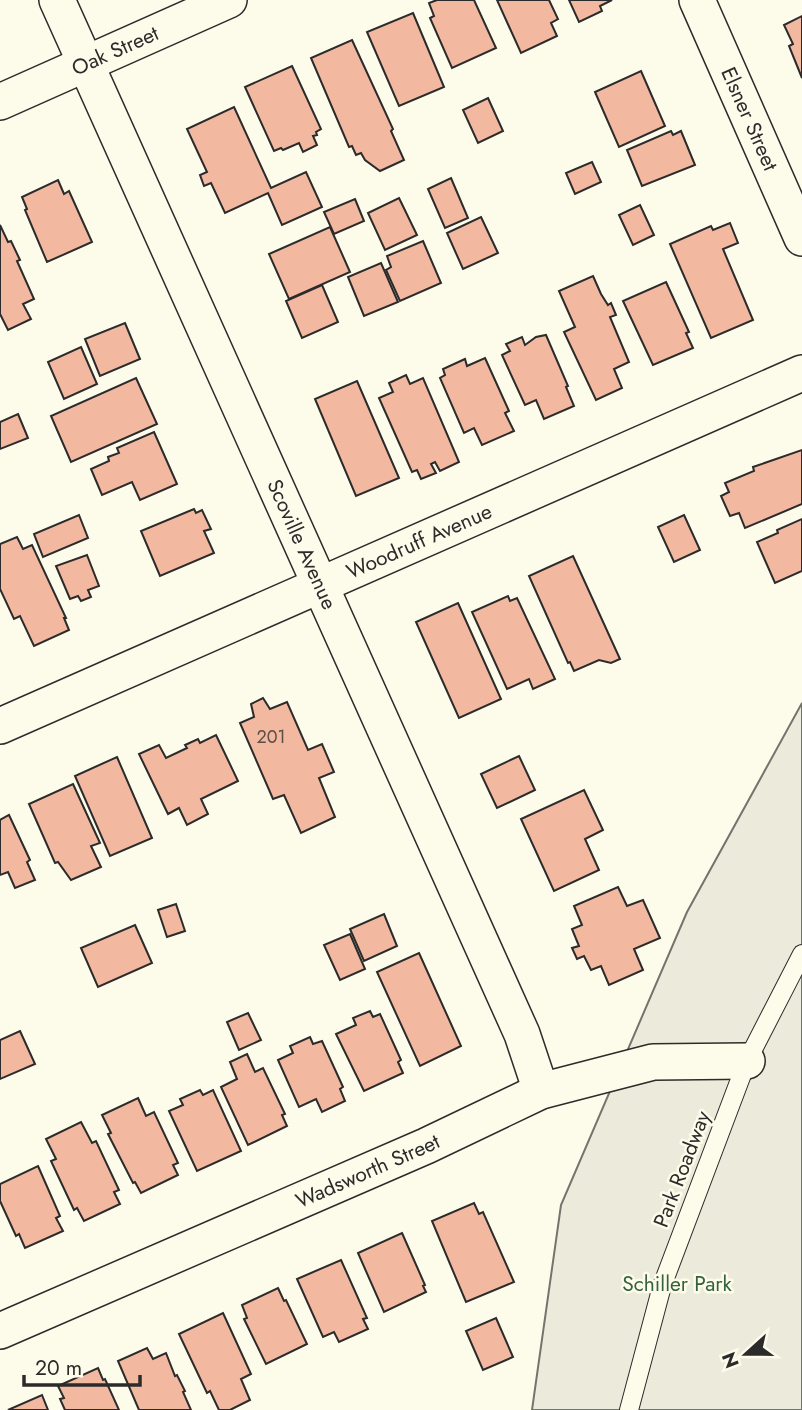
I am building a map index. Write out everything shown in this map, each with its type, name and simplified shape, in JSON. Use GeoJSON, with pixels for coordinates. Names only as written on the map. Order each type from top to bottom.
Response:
{"type":"FeatureCollection","features":[{"type":"Feature","properties":{"kind":"street","name":"Scoville Avenue"},"geometry":{"type":"LineString","coordinates":[[57,0],[522,1034],[541,1091]]}},
{"type":"Feature","properties":{"kind":"street","name":"Oak Street"},"geometry":{"type":"LineString","coordinates":[[0,102],[229,0]]}},
{"type":"Feature","properties":{"kind":"street","name":"Elsner Street"},"geometry":{"type":"LineString","coordinates":[[697,0],[802,238]]}},
{"type":"Feature","properties":{"kind":"street","name":"Woodruff Avenue"},"geometry":{"type":"LineString","coordinates":[[0,726],[802,373]]}},
{"type":"Feature","properties":{"kind":"street","name":"Wadsworth Street"},"geometry":{"type":"LineString","coordinates":[[0,1331],[426,1146],[541,1091],[653,1062],[747,1061]]}},
{"type":"Feature","properties":{"kind":"lane","name":"Park Roadway"},"geometry":{"type":"LineString","coordinates":[[629,1410],[662,1286],[747,1061],[802,954]]}},
{"type":"Feature","properties":{"kind":"green space","name":"Schiller Park"},"geometry":{"type":"Polygon","coordinates":[[[802,703],[802,1410],[532,1410],[561,1205],[687,912],[802,703]]]}},
{"type":"Feature","properties":{"kind":"building"},"geometry":{"type":"Polygon","coordinates":[[[437,0],[474,0],[496,48],[452,68],[430,18],[434,16],[429,3],[437,0]]]}},
{"type":"Feature","properties":{"kind":"building"},"geometry":{"type":"Polygon","coordinates":[[[497,0],[549,0],[558,19],[551,23],[557,36],[521,53],[497,0]]]}},
{"type":"Feature","properties":{"kind":"building"},"geometry":{"type":"Polygon","coordinates":[[[569,0],[612,0],[600,6],[602,11],[579,22],[569,0]]]}},
{"type":"Feature","properties":{"kind":"building"},"geometry":{"type":"Polygon","coordinates":[[[413,13],[444,87],[399,106],[367,32],[413,13]]]}},
{"type":"Feature","properties":{"kind":"building"},"geometry":{"type":"Polygon","coordinates":[[[802,16],[802,78],[789,46],[793,44],[784,25],[802,16]]]}},
{"type":"Feature","properties":{"kind":"building"},"geometry":{"type":"Polygon","coordinates":[[[352,40],[393,129],[391,131],[404,160],[380,171],[365,160],[361,153],[356,155],[352,146],[349,147],[311,58],[352,40]]]}},
{"type":"Feature","properties":{"kind":"building"},"geometry":{"type":"Polygon","coordinates":[[[292,66],[321,129],[313,136],[317,145],[303,152],[299,143],[274,151],[245,87],[292,66]]]}},
{"type":"Feature","properties":{"kind":"building"},"geometry":{"type":"Polygon","coordinates":[[[641,71],[665,126],[619,147],[595,92],[641,71]]]}},
{"type":"Feature","properties":{"kind":"building"},"geometry":{"type":"Polygon","coordinates":[[[488,98],[503,131],[478,143],[463,110],[488,98]]]}},
{"type":"Feature","properties":{"kind":"building"},"geometry":{"type":"Polygon","coordinates":[[[234,107],[271,188],[306,172],[322,207],[282,225],[268,193],[225,213],[211,183],[204,186],[200,175],[207,172],[187,129],[234,107]]]}},
{"type":"Feature","properties":{"kind":"building"},"geometry":{"type":"Polygon","coordinates":[[[671,131],[673,135],[681,131],[695,165],[642,186],[627,150],[671,131]]]}},
{"type":"Feature","properties":{"kind":"building"},"geometry":{"type":"Polygon","coordinates":[[[592,162],[601,182],[575,194],[566,173],[592,162]]]}},
{"type":"Feature","properties":{"kind":"building"},"geometry":{"type":"Polygon","coordinates":[[[451,178],[468,218],[445,228],[428,189],[451,178]]]}},
{"type":"Feature","properties":{"kind":"building"},"geometry":{"type":"Polygon","coordinates":[[[58,180],[64,194],[69,191],[92,242],[47,262],[22,197],[58,180]]]}},
{"type":"Feature","properties":{"kind":"building"},"geometry":{"type":"Polygon","coordinates":[[[399,198],[417,235],[385,250],[368,213],[399,198]]]}},
{"type":"Feature","properties":{"kind":"building"},"geometry":{"type":"Polygon","coordinates":[[[355,199],[364,221],[334,234],[324,212],[355,199]]]}},
{"type":"Feature","properties":{"kind":"building"},"geometry":{"type":"Polygon","coordinates":[[[640,205],[654,235],[633,245],[619,215],[640,205]]]}},
{"type":"Feature","properties":{"kind":"building"},"geometry":{"type":"Polygon","coordinates":[[[481,217],[498,253],[463,269],[447,233],[481,217]]]}},
{"type":"Feature","properties":{"kind":"building"},"geometry":{"type":"Polygon","coordinates":[[[730,223],[738,243],[723,249],[753,320],[711,338],[670,244],[711,226],[713,230],[730,223]]]}},
{"type":"Feature","properties":{"kind":"building"},"geometry":{"type":"Polygon","coordinates":[[[0,225],[20,260],[17,261],[34,299],[23,304],[31,319],[8,330],[0,314],[0,225]]]}},
{"type":"Feature","properties":{"kind":"building"},"geometry":{"type":"Polygon","coordinates":[[[330,227],[350,272],[289,299],[269,254],[330,227]]]}},
{"type":"Feature","properties":{"kind":"building"},"geometry":{"type":"Polygon","coordinates":[[[423,241],[441,283],[400,301],[386,270],[391,267],[387,256],[423,241]]]}},
{"type":"Feature","properties":{"kind":"building"},"geometry":{"type":"Polygon","coordinates":[[[381,263],[398,302],[364,316],[348,277],[381,263]]]}},
{"type":"Feature","properties":{"kind":"building"},"geometry":{"type":"Polygon","coordinates":[[[593,276],[608,305],[611,303],[616,315],[610,317],[629,362],[614,369],[622,388],[596,400],[564,332],[575,327],[559,291],[593,276]]]}},
{"type":"Feature","properties":{"kind":"building"},"geometry":{"type":"Polygon","coordinates":[[[666,282],[689,332],[686,333],[693,348],[653,365],[623,301],[666,282]]]}},
{"type":"Feature","properties":{"kind":"building"},"geometry":{"type":"Polygon","coordinates":[[[322,285],[338,322],[302,338],[286,301],[322,285]]]}},
{"type":"Feature","properties":{"kind":"building"},"geometry":{"type":"Polygon","coordinates":[[[125,323],[140,359],[100,376],[85,339],[125,323]]]}},
{"type":"Feature","properties":{"kind":"building"},"geometry":{"type":"Polygon","coordinates":[[[546,335],[574,406],[544,419],[536,400],[525,405],[502,355],[510,351],[506,344],[522,337],[525,345],[536,337],[546,335]]]}},
{"type":"Feature","properties":{"kind":"building"},"geometry":{"type":"Polygon","coordinates":[[[81,347],[97,384],[64,399],[48,362],[81,347]]]}},
{"type":"Feature","properties":{"kind":"building"},"geometry":{"type":"Polygon","coordinates":[[[485,358],[509,411],[505,413],[514,431],[482,445],[474,428],[464,433],[440,378],[445,375],[443,369],[465,359],[467,366],[485,358]]]}},
{"type":"Feature","properties":{"kind":"building"},"geometry":{"type":"Polygon","coordinates":[[[406,375],[410,384],[423,378],[459,462],[440,471],[435,462],[431,464],[436,473],[421,479],[417,470],[412,472],[379,398],[393,392],[389,383],[406,375]]]}},
{"type":"Feature","properties":{"kind":"building"},"geometry":{"type":"Polygon","coordinates":[[[136,378],[157,424],[71,462],[51,416],[136,378]]]}},
{"type":"Feature","properties":{"kind":"building"},"geometry":{"type":"Polygon","coordinates":[[[357,381],[399,478],[356,496],[315,399],[357,381]]]}},
{"type":"Feature","properties":{"kind":"building"},"geometry":{"type":"Polygon","coordinates":[[[18,414],[28,438],[0,449],[0,422],[18,414]]]}},
{"type":"Feature","properties":{"kind":"building"},"geometry":{"type":"Polygon","coordinates":[[[154,432],[177,484],[140,500],[132,482],[102,495],[91,469],[119,453],[117,448],[154,432]]]}},
{"type":"Feature","properties":{"kind":"building"},"geometry":{"type":"Polygon","coordinates":[[[802,450],[802,504],[745,528],[739,513],[730,516],[721,496],[729,492],[725,483],[754,471],[753,467],[802,450]]]}},
{"type":"Feature","properties":{"kind":"building"},"geometry":{"type":"Polygon","coordinates":[[[194,509],[196,513],[202,510],[211,529],[204,531],[214,553],[160,576],[141,531],[194,509]]]}},
{"type":"Feature","properties":{"kind":"building"},"geometry":{"type":"Polygon","coordinates":[[[79,515],[88,538],[43,557],[34,534],[79,515]]]}},
{"type":"Feature","properties":{"kind":"building"},"geometry":{"type":"Polygon","coordinates":[[[684,515],[700,550],[674,562],[658,527],[684,515]]]}},
{"type":"Feature","properties":{"kind":"building"},"geometry":{"type":"Polygon","coordinates":[[[802,519],[802,571],[775,583],[757,542],[802,519]]]}},
{"type":"Feature","properties":{"kind":"building"},"geometry":{"type":"Polygon","coordinates":[[[17,537],[23,549],[32,545],[69,630],[34,646],[20,616],[14,619],[0,589],[0,544],[17,537]]]}},
{"type":"Feature","properties":{"kind":"building"},"geometry":{"type":"Polygon","coordinates":[[[87,555],[99,586],[88,590],[91,597],[81,601],[78,596],[70,599],[56,566],[87,555]]]}},
{"type":"Feature","properties":{"kind":"building"},"geometry":{"type":"Polygon","coordinates":[[[573,556],[620,659],[611,663],[599,660],[574,671],[529,576],[573,556]]]}},
{"type":"Feature","properties":{"kind":"building"},"geometry":{"type":"Polygon","coordinates":[[[508,596],[510,601],[517,598],[555,679],[533,689],[529,679],[507,689],[472,612],[508,596]]]}},
{"type":"Feature","properties":{"kind":"building"},"geometry":{"type":"Polygon","coordinates":[[[458,603],[501,699],[459,718],[416,622],[458,603]]]}},
{"type":"Feature","properties":{"kind":"building"},"geometry":{"type":"Polygon","coordinates":[[[263,698],[270,709],[287,702],[308,750],[322,744],[334,772],[319,778],[335,817],[301,833],[284,795],[273,799],[240,723],[254,717],[251,704],[263,698]]]}},
{"type":"Feature","properties":{"kind":"building"},"geometry":{"type":"Polygon","coordinates":[[[216,735],[238,781],[201,799],[208,814],[187,825],[179,808],[168,814],[139,754],[159,745],[166,758],[187,748],[185,745],[198,739],[200,743],[216,735]]]}},
{"type":"Feature","properties":{"kind":"building"},"geometry":{"type":"Polygon","coordinates":[[[519,756],[535,790],[497,808],[481,774],[519,756]]]}},
{"type":"Feature","properties":{"kind":"building"},"geometry":{"type":"Polygon","coordinates":[[[117,757],[152,838],[110,856],[75,776],[117,757]]]}},
{"type":"Feature","properties":{"kind":"building"},"geometry":{"type":"Polygon","coordinates":[[[73,784],[100,843],[91,846],[101,867],[71,880],[58,862],[55,863],[29,804],[73,784]]]}},
{"type":"Feature","properties":{"kind":"building"},"geometry":{"type":"Polygon","coordinates":[[[584,790],[603,830],[585,839],[599,870],[554,891],[521,819],[584,790]]]}},
{"type":"Feature","properties":{"kind":"building"},"geometry":{"type":"Polygon","coordinates":[[[9,815],[30,860],[27,862],[35,880],[15,888],[8,872],[0,875],[0,820],[9,815]]]}},
{"type":"Feature","properties":{"kind":"building"},"geometry":{"type":"Polygon","coordinates":[[[618,887],[627,906],[643,900],[660,938],[634,949],[643,970],[609,985],[601,966],[591,970],[584,956],[577,959],[572,948],[579,946],[572,929],[582,925],[574,906],[618,887]]]}},
{"type":"Feature","properties":{"kind":"building"},"geometry":{"type":"Polygon","coordinates":[[[176,904],[185,931],[167,937],[158,910],[176,904]]]}},
{"type":"Feature","properties":{"kind":"building"},"geometry":{"type":"Polygon","coordinates":[[[384,914],[397,946],[364,961],[350,929],[384,914]]]}},
{"type":"Feature","properties":{"kind":"building"},"geometry":{"type":"Polygon","coordinates":[[[135,925],[152,963],[98,987],[81,948],[135,925]]]}},
{"type":"Feature","properties":{"kind":"building"},"geometry":{"type":"Polygon","coordinates":[[[350,934],[365,969],[340,980],[324,945],[350,934]]]}},
{"type":"Feature","properties":{"kind":"building"},"geometry":{"type":"Polygon","coordinates":[[[419,953],[461,1046],[420,1066],[377,972],[419,953]]]}},
{"type":"Feature","properties":{"kind":"building"},"geometry":{"type":"Polygon","coordinates":[[[370,1011],[373,1017],[380,1014],[401,1060],[398,1062],[403,1073],[364,1091],[336,1034],[356,1025],[353,1018],[370,1011]]]}},
{"type":"Feature","properties":{"kind":"building"},"geometry":{"type":"Polygon","coordinates":[[[248,1013],[261,1040],[239,1050],[227,1022],[248,1013]]]}},
{"type":"Feature","properties":{"kind":"building"},"geometry":{"type":"Polygon","coordinates":[[[20,1031],[35,1064],[0,1079],[0,1040],[20,1031]]]}},
{"type":"Feature","properties":{"kind":"building"},"geometry":{"type":"Polygon","coordinates":[[[310,1037],[313,1044],[322,1041],[343,1087],[340,1089],[345,1101],[322,1112],[316,1099],[299,1107],[278,1060],[293,1053],[290,1046],[310,1037]]]}},
{"type":"Feature","properties":{"kind":"building"},"geometry":{"type":"Polygon","coordinates":[[[247,1054],[255,1072],[263,1068],[285,1114],[282,1115],[287,1126],[248,1145],[221,1087],[237,1079],[230,1062],[247,1054]]]}},
{"type":"Feature","properties":{"kind":"building"},"geometry":{"type":"Polygon","coordinates":[[[200,1090],[203,1095],[213,1090],[241,1151],[197,1171],[169,1111],[183,1105],[180,1099],[200,1090]]]}},
{"type":"Feature","properties":{"kind":"building"},"geometry":{"type":"Polygon","coordinates":[[[138,1098],[146,1116],[154,1112],[178,1163],[173,1165],[178,1175],[141,1193],[135,1182],[133,1183],[108,1134],[111,1133],[102,1115],[138,1098]]]}},
{"type":"Feature","properties":{"kind":"building"},"geometry":{"type":"Polygon","coordinates":[[[81,1122],[92,1143],[96,1141],[119,1190],[114,1192],[120,1204],[84,1221],[77,1208],[74,1210],[51,1161],[56,1159],[46,1139],[81,1122]]]}},
{"type":"Feature","properties":{"kind":"building"},"geometry":{"type":"Polygon","coordinates":[[[38,1166],[60,1216],[56,1218],[63,1231],[25,1248],[19,1234],[16,1236],[0,1201],[0,1184],[38,1166]]]}},
{"type":"Feature","properties":{"kind":"building"},"geometry":{"type":"Polygon","coordinates":[[[474,1203],[479,1214],[483,1212],[514,1282],[466,1302],[432,1221],[474,1203]]]}},
{"type":"Feature","properties":{"kind":"building"},"geometry":{"type":"Polygon","coordinates":[[[402,1233],[426,1292],[384,1312],[358,1253],[402,1233]]]}},
{"type":"Feature","properties":{"kind":"building"},"geometry":{"type":"Polygon","coordinates":[[[341,1260],[367,1318],[363,1319],[368,1329],[339,1342],[334,1332],[323,1337],[297,1279],[341,1260]]]}},
{"type":"Feature","properties":{"kind":"building"},"geometry":{"type":"Polygon","coordinates":[[[278,1288],[307,1344],[266,1364],[244,1319],[247,1318],[242,1305],[278,1288]]]}},
{"type":"Feature","properties":{"kind":"building"},"geometry":{"type":"Polygon","coordinates":[[[223,1313],[251,1374],[241,1379],[250,1400],[230,1410],[219,1410],[210,1391],[207,1393],[179,1334],[223,1313]]]}},
{"type":"Feature","properties":{"kind":"building"},"geometry":{"type":"Polygon","coordinates":[[[496,1318],[513,1357],[483,1370],[466,1331],[496,1318]]]}},
{"type":"Feature","properties":{"kind":"building"},"geometry":{"type":"Polygon","coordinates":[[[147,1348],[153,1359],[166,1353],[175,1376],[177,1375],[185,1391],[183,1392],[191,1410],[139,1410],[118,1361],[147,1348]]]}},
{"type":"Feature","properties":{"kind":"building"},"geometry":{"type":"Polygon","coordinates":[[[98,1368],[119,1410],[65,1410],[60,1399],[64,1398],[58,1386],[98,1368]]]}},
{"type":"Feature","properties":{"kind":"building"},"geometry":{"type":"Polygon","coordinates":[[[42,1395],[48,1410],[8,1410],[42,1395]]]}}]}
